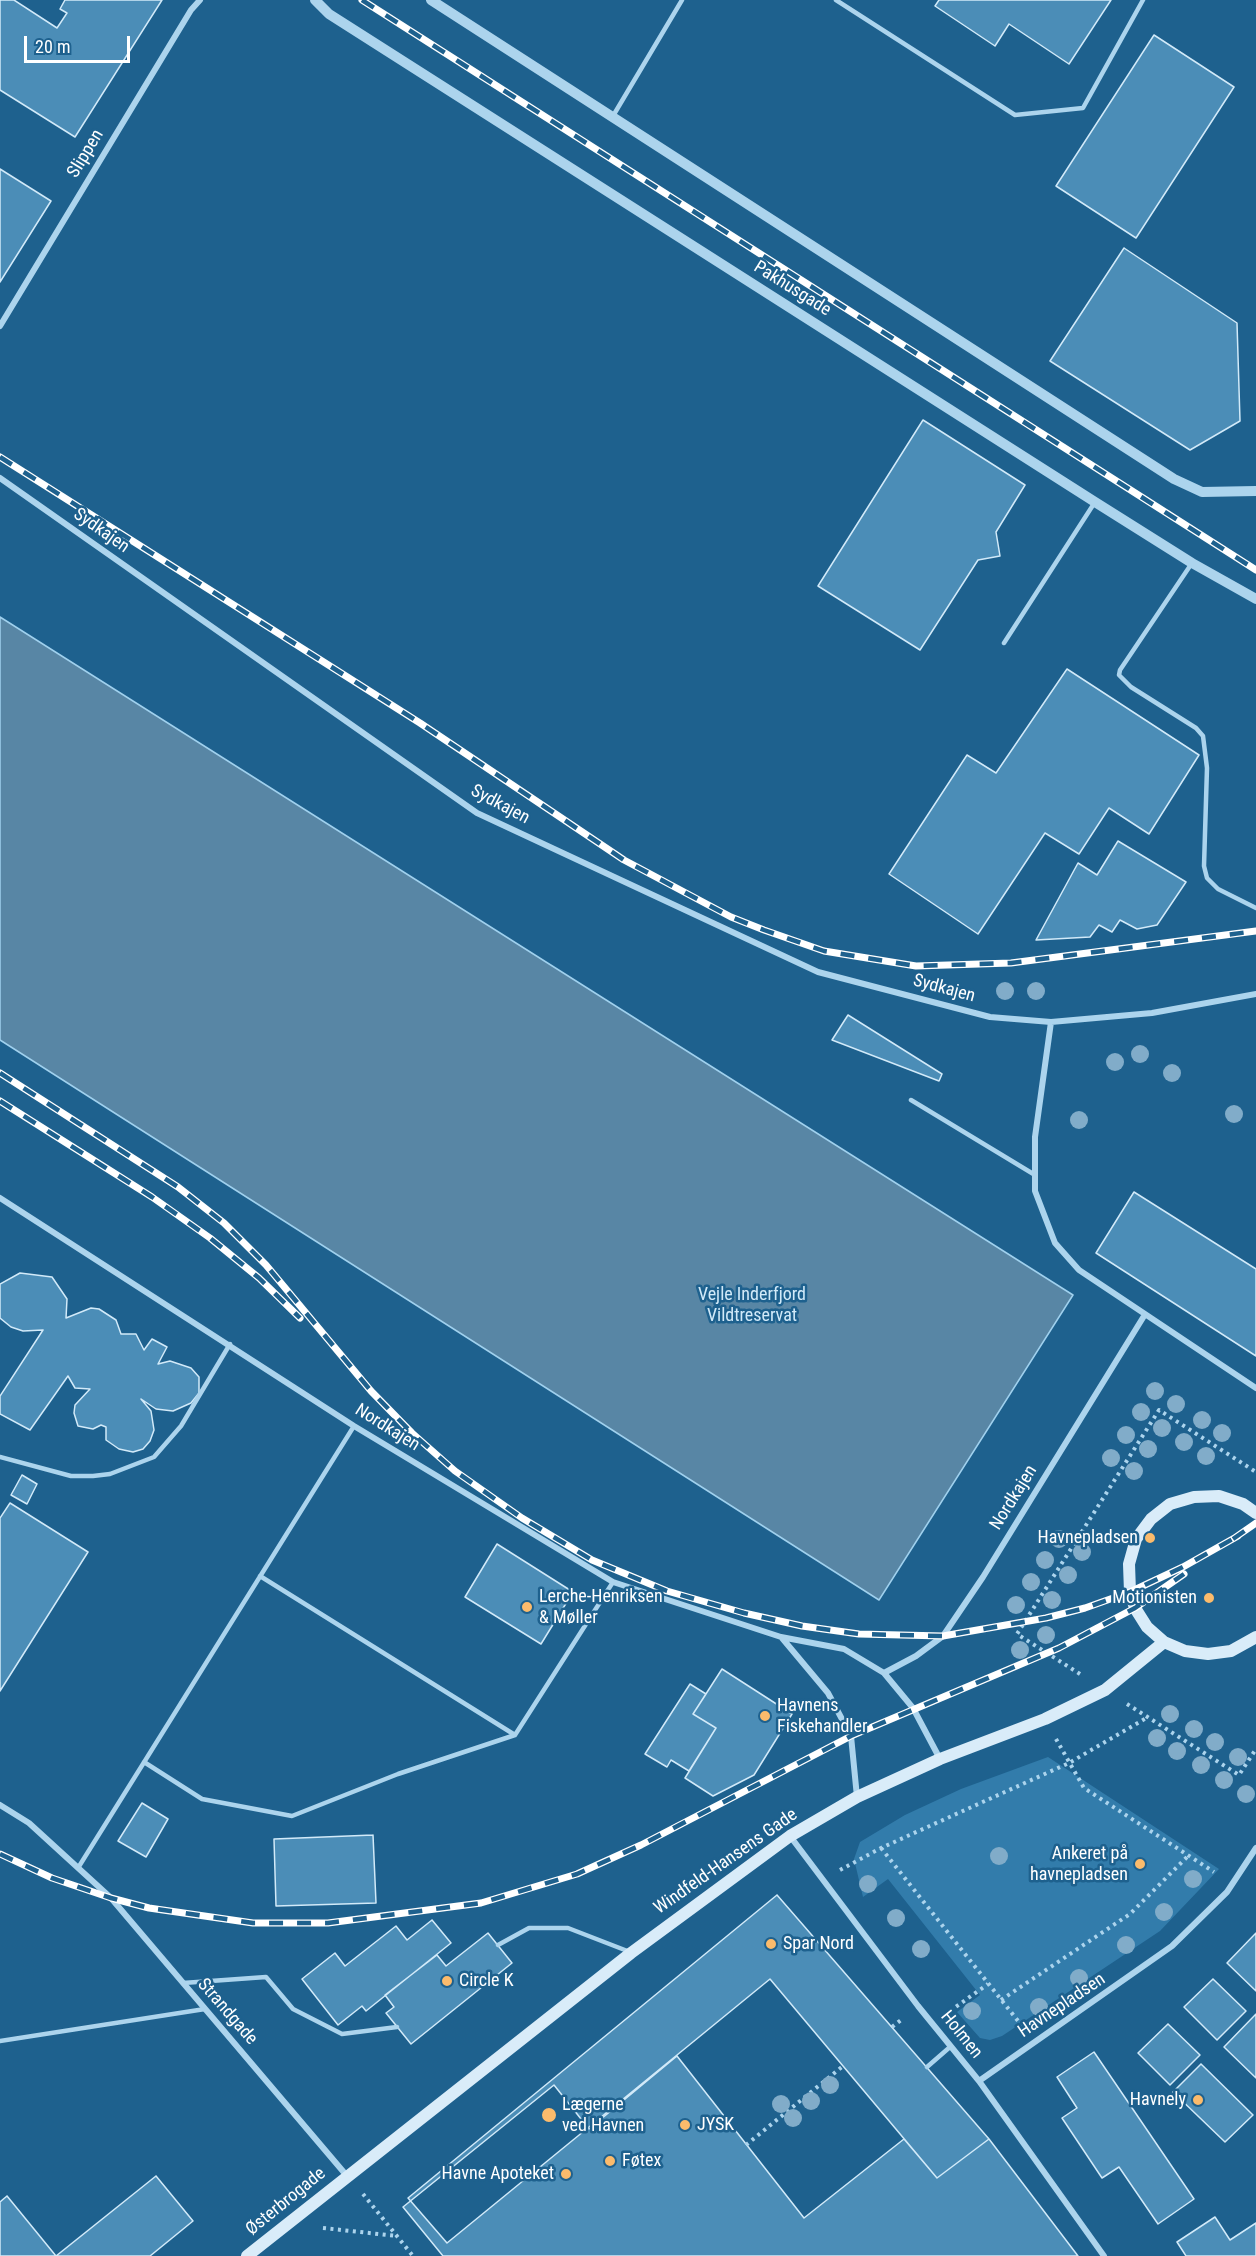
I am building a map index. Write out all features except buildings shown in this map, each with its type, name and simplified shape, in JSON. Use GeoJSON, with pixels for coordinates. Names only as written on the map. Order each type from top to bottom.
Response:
{"type":"FeatureCollection","features":[{"type":"Feature","properties":{"kind":"main road"},"geometry":{"type":"LineString","coordinates":[[1256,1513],[1243,1504],[1219,1496],[1194,1497],[1170,1504],[1146,1526],[1136,1539],[1129,1564],[1130,1592],[1135,1608],[1147,1627],[1164,1642],[1185,1651],[1208,1654],[1231,1651],[1256,1637]]}},
{"type":"Feature","properties":{"kind":"main road","name":"Windfeld-Hansens Gade"},"geometry":{"type":"LineString","coordinates":[[347,2176],[631,1953],[790,1836],[857,1797],[940,1760],[1045,1719],[1105,1690],[1164,1642]]}},
{"type":"Feature","properties":{"kind":"main road","name":"Østerbrogade"},"geometry":{"type":"LineString","coordinates":[[247,2256],[347,2176]]}},
{"type":"Feature","properties":{"kind":"street","name":"Slippen"},"geometry":{"type":"LineString","coordinates":[[0,326],[191,10],[200,0]]}},
{"type":"Feature","properties":{"kind":"street","name":"Pakhusgade"},"geometry":{"type":"LineString","coordinates":[[315,0],[329,14],[1095,502],[1192,563],[1256,599]]}},
{"type":"Feature","properties":{"kind":"street"},"geometry":{"type":"LineString","coordinates":[[431,0],[1174,479],[1202,492],[1256,491]]}},
{"type":"Feature","properties":{"kind":"street","name":"Sydkajen"},"geometry":{"type":"LineString","coordinates":[[0,478],[477,813],[818,972],[990,1017],[1051,1022],[1152,1013],[1256,994]]}},
{"type":"Feature","properties":{"kind":"street"},"geometry":{"type":"LineString","coordinates":[[1051,1022],[1035,1137],[1035,1191],[1055,1243],[1079,1270],[1144,1316],[1256,1388]]}},
{"type":"Feature","properties":{"kind":"street","name":"Nordkajen"},"geometry":{"type":"LineString","coordinates":[[0,1198],[354,1425],[613,1582],[781,1638],[844,1648],[884,1673],[913,1708],[940,1760]]}},
{"type":"Feature","properties":{"kind":"street","name":"Nordkajen"},"geometry":{"type":"LineString","coordinates":[[884,1673],[916,1656],[943,1636],[983,1577],[1144,1316]]}},
{"type":"Feature","properties":{"kind":"street"},"geometry":{"type":"LineString","coordinates":[[781,1638],[828,1693],[851,1736],[857,1797]]}},
{"type":"Feature","properties":{"kind":"street","name":"Strandgade"},"geometry":{"type":"LineString","coordinates":[[0,1805],[29,1823],[111,1898],[347,2176]]}},
{"type":"Feature","properties":{"kind":"street","name":"Holmen"},"geometry":{"type":"LineString","coordinates":[[790,1836],[950,2047],[979,2081],[1104,2256]]}},
{"type":"Feature","properties":{"kind":"street","name":"Havnepladsen"},"geometry":{"type":"LineString","coordinates":[[979,2081],[1172,1946],[1233,1883],[1256,1848]]}},
{"type":"Feature","properties":{"kind":"lane"},"geometry":{"type":"LineString","coordinates":[[612,117],[682,0]]}},
{"type":"Feature","properties":{"kind":"lane"},"geometry":{"type":"LineString","coordinates":[[836,0],[1015,114],[1083,108],[1143,0]]}},
{"type":"Feature","properties":{"kind":"lane"},"geometry":{"type":"LineString","coordinates":[[1004,643],[1095,502]]}},
{"type":"Feature","properties":{"kind":"lane"},"geometry":{"type":"LineString","coordinates":[[1192,563],[1120,670],[1119,675],[1131,687],[1196,728],[1203,736],[1208,768],[1204,866],[1207,878],[1218,889],[1256,908]]}},
{"type":"Feature","properties":{"kind":"lane"},"geometry":{"type":"LineString","coordinates":[[911,1100],[1035,1175]]}},
{"type":"Feature","properties":{"kind":"lane"},"geometry":{"type":"LineString","coordinates":[[0,1457],[70,1476],[110,1474],[154,1457],[181,1426],[230,1344]]}},
{"type":"Feature","properties":{"kind":"lane"},"geometry":{"type":"LineString","coordinates":[[78,1868],[354,1425]]}},
{"type":"Feature","properties":{"kind":"lane"},"geometry":{"type":"LineString","coordinates":[[260,1576],[515,1735]]}},
{"type":"Feature","properties":{"kind":"lane"},"geometry":{"type":"LineString","coordinates":[[144,1762],[202,1799],[292,1816],[398,1774],[515,1735],[613,1582]]}},
{"type":"Feature","properties":{"kind":"lane"},"geometry":{"type":"LineString","coordinates":[[498,1945],[529,1928],[568,1928],[631,1953]]}},
{"type":"Feature","properties":{"kind":"lane"},"geometry":{"type":"LineString","coordinates":[[183,1983],[266,1977],[293,2008],[342,2034],[397,2027]]}},
{"type":"Feature","properties":{"kind":"lane"},"geometry":{"type":"LineString","coordinates":[[0,2041],[205,2009]]}},
{"type":"Feature","properties":{"kind":"lane"},"geometry":{"type":"LineString","coordinates":[[927,2067],[950,2047]]}},
{"type":"Feature","properties":{"kind":"path"},"geometry":{"type":"LineString","coordinates":[[823,1880],[881,1848],[1069,1763],[1148,1717],[1239,1775],[1256,1749]]}},
{"type":"Feature","properties":{"kind":"path"},"geometry":{"type":"LineString","coordinates":[[1045,1719],[1084,1788],[1233,1883]]}},
{"type":"Feature","properties":{"kind":"path"},"geometry":{"type":"LineString","coordinates":[[881,1848],[1035,2043]]}},
{"type":"Feature","properties":{"kind":"path"},"geometry":{"type":"LineString","coordinates":[[1001,2000],[1130,1914],[1189,1855]]}},
{"type":"Feature","properties":{"kind":"path"},"geometry":{"type":"LineString","coordinates":[[933,2024],[988,1984]]}},
{"type":"Feature","properties":{"kind":"path"},"geometry":{"type":"LineString","coordinates":[[746,2145],[843,2067]]}},
{"type":"Feature","properties":{"kind":"path"},"geometry":{"type":"LineString","coordinates":[[347,2176],[414,2256]]}},
{"type":"Feature","properties":{"kind":"path"},"geometry":{"type":"LineString","coordinates":[[286,2225],[397,2236]]}},
{"type":"Feature","properties":{"kind":"shaded area","name":"Vejle Inderfjord Vildtreservat"},"geometry":{"type":"Polygon","coordinates":[[[0,617],[1073,1295],[879,1600],[0,1040],[0,617]]]}},
{"type":"Feature","properties":{"kind":"shaded area"},"geometry":{"type":"Polygon","coordinates":[[[1048,1757],[1219,1869],[1160,1931],[1002,2036],[990,2040],[980,2038],[957,2012],[980,1995],[888,1879],[863,1897],[854,1859],[860,1842],[905,1815],[961,1789],[1048,1757]]]}},
{"type":"Feature","properties":{"kind":"railway"},"geometry":{"type":"LineString","coordinates":[[362,0],[1256,570]]}},
{"type":"Feature","properties":{"kind":"railway"},"geometry":{"type":"LineString","coordinates":[[0,457],[420,723],[624,860],[731,917],[764,930],[824,951],[916,966],[1011,963],[1256,931]]}},
{"type":"Feature","properties":{"kind":"railway"},"geometry":{"type":"LineString","coordinates":[[0,1073],[178,1187],[224,1223],[266,1265],[371,1391],[412,1433],[455,1471],[522,1518],[592,1560],[667,1591],[744,1613],[802,1626],[859,1634],[943,1636],[1046,1618],[1085,1608],[1130,1592],[1183,1567],[1238,1536]]}},
{"type":"Feature","properties":{"kind":"railway"},"geometry":{"type":"LineString","coordinates":[[0,1101],[152,1197],[210,1238],[259,1278],[300,1318]]}},
{"type":"Feature","properties":{"kind":"railway"},"geometry":{"type":"LineString","coordinates":[[1233,1539],[1256,1523]]}},
{"type":"Feature","properties":{"kind":"railway"},"geometry":{"type":"LineString","coordinates":[[0,1854],[52,1878],[111,1898],[149,1908],[253,1923],[328,1923],[481,1903],[577,1874],[641,1845],[851,1736],[1059,1648],[1135,1608],[1184,1574]]}},
{"type":"Feature","properties":{"kind":"place","name":"Havnepladsen"},"geometry":{"type":"Point","coordinates":[1150,1538]}},
{"type":"Feature","properties":{"kind":"place","name":"Motionisten"},"geometry":{"type":"Point","coordinates":[1209,1598]}},
{"type":"Feature","properties":{"kind":"place","name":"Lerche-Henriksen & Møller"},"geometry":{"type":"Point","coordinates":[527,1607]}},
{"type":"Feature","properties":{"kind":"place","name":"Havnens Fiskehandler"},"geometry":{"type":"Point","coordinates":[765,1716]}},
{"type":"Feature","properties":{"kind":"place","name":"Ankeret på havnepladsen"},"geometry":{"type":"Point","coordinates":[1140,1864]}},
{"type":"Feature","properties":{"kind":"place","name":"Spar Nord"},"geometry":{"type":"Point","coordinates":[771,1944]}},
{"type":"Feature","properties":{"kind":"place","name":"Circle K"},"geometry":{"type":"Point","coordinates":[447,1981]}},
{"type":"Feature","properties":{"kind":"place","name":"Havnely"},"geometry":{"type":"Point","coordinates":[1198,2100]}},
{"type":"Feature","properties":{"kind":"place","name":"Lægerne ved Havnen"},"geometry":{"type":"Point","coordinates":[549,2115]}},
{"type":"Feature","properties":{"kind":"place","name":"JYSK"},"geometry":{"type":"Point","coordinates":[685,2125]}},
{"type":"Feature","properties":{"kind":"place","name":"Føtex"},"geometry":{"type":"Point","coordinates":[610,2161]}},
{"type":"Feature","properties":{"kind":"place","name":"Havne Apoteket"},"geometry":{"type":"Point","coordinates":[566,2174]}}]}
